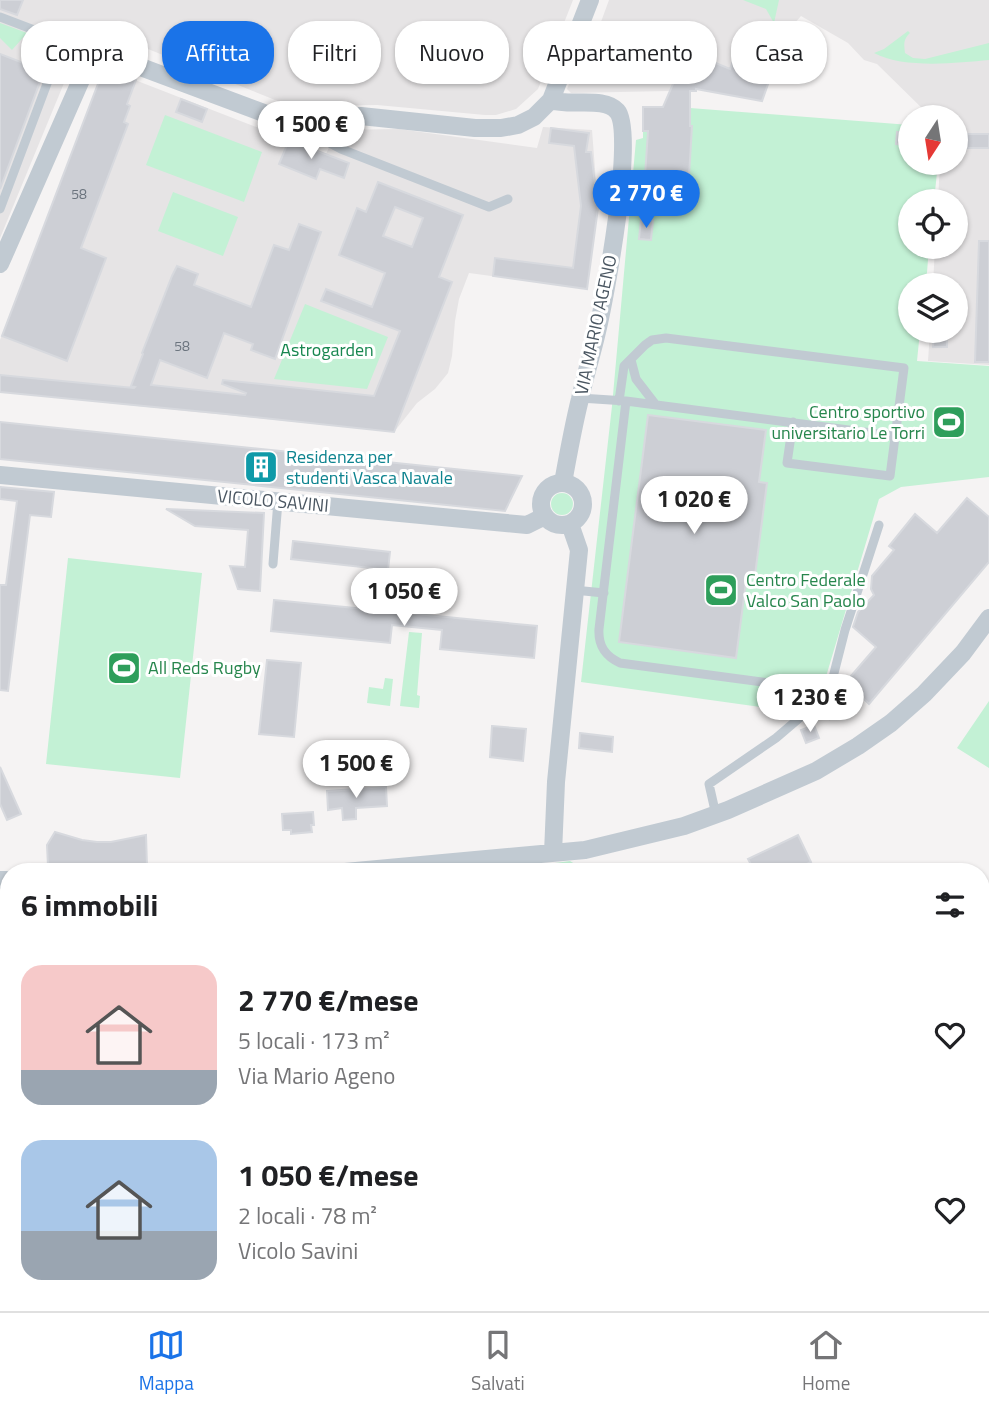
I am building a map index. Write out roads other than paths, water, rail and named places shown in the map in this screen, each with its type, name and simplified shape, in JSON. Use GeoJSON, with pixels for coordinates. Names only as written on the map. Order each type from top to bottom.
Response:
{"type":"FeatureCollection","features":[{"type":"Feature","properties":{"kind":"street"},"geometry":{"type":"LineString","coordinates":[[582,21],[590,0]]}},
{"type":"Feature","properties":{"kind":"street"},"geometry":{"type":"LineString","coordinates":[[0,263],[88,64],[95,55],[106,54],[280,120],[361,116],[475,128],[501,128],[530,120],[551,100],[558,84]]}},
{"type":"Feature","properties":{"kind":"street","name":"VIA MARIO AGENO"},"geometry":{"type":"LineString","coordinates":[[551,100],[559,103],[608,104],[616,109],[623,124],[624,153],[611,261],[563,483]]}},
{"type":"Feature","properties":{"kind":"street","name":"VICOLO SAVINI"},"geometry":{"type":"LineString","coordinates":[[0,475],[527,525],[545,516]]}},
{"type":"Feature","properties":{"kind":"street"},"geometry":{"type":"LineString","coordinates":[[563,483],[576,488],[584,508],[581,515],[563,526],[556,525],[545,516],[541,504],[545,491],[563,483]]}},
{"type":"Feature","properties":{"kind":"street"},"geometry":{"type":"LineString","coordinates":[[553,853],[556,782],[579,550],[570,524]]}},
{"type":"Feature","properties":{"kind":"street"},"geometry":{"type":"LineString","coordinates":[[444,863],[584,850],[620,843],[716,815],[816,771],[891,723],[924,694],[963,653],[989,618]]}},
{"type":"Feature","properties":{"kind":"lane"},"geometry":{"type":"LineString","coordinates":[[0,17],[64,41],[5,182],[0,209]]}},
{"type":"Feature","properties":{"kind":"lane"},"geometry":{"type":"LineString","coordinates":[[297,120],[322,139],[341,149],[489,207],[508,199]]}},
{"type":"Feature","properties":{"kind":"lane"},"geometry":{"type":"LineString","coordinates":[[793,422],[787,463],[890,476],[904,368],[666,338],[652,340],[624,366],[623,401],[598,639],[611,659],[621,663],[799,687]]}},
{"type":"Feature","properties":{"kind":"lane"},"geometry":{"type":"LineString","coordinates":[[631,360],[636,379],[656,405]]}},
{"type":"Feature","properties":{"kind":"lane"},"geometry":{"type":"LineString","coordinates":[[580,398],[623,401],[895,436]]}},
{"type":"Feature","properties":{"kind":"lane"},"geometry":{"type":"LineString","coordinates":[[273,564],[278,501]]}},
{"type":"Feature","properties":{"kind":"lane"},"geometry":{"type":"LineString","coordinates":[[716,815],[709,784],[776,738],[817,703],[831,685],[845,630],[879,525]]}},
{"type":"Feature","properties":{"kind":"lane"},"geometry":{"type":"LineString","coordinates":[[575,590],[604,593]]}},
{"type":"Feature","properties":{"kind":"place","name":"Centro sportivo universitario Le Torri"},"geometry":{"type":"Point","coordinates":[949,422]}},
{"type":"Feature","properties":{"kind":"place","name":"Residenza per studenti Vasca Navale"},"geometry":{"type":"Point","coordinates":[261,467]}},
{"type":"Feature","properties":{"kind":"place","name":"Centro Federale Valco San Paolo"},"geometry":{"type":"Point","coordinates":[721,590]}},
{"type":"Feature","properties":{"kind":"place","name":"All Reds Rugby"},"geometry":{"type":"Point","coordinates":[124,668]}},
{"type":"Feature","properties":{"kind":"park label","name":"Astrogarden"},"geometry":{"type":"Point","coordinates":[327,350]}}]}
